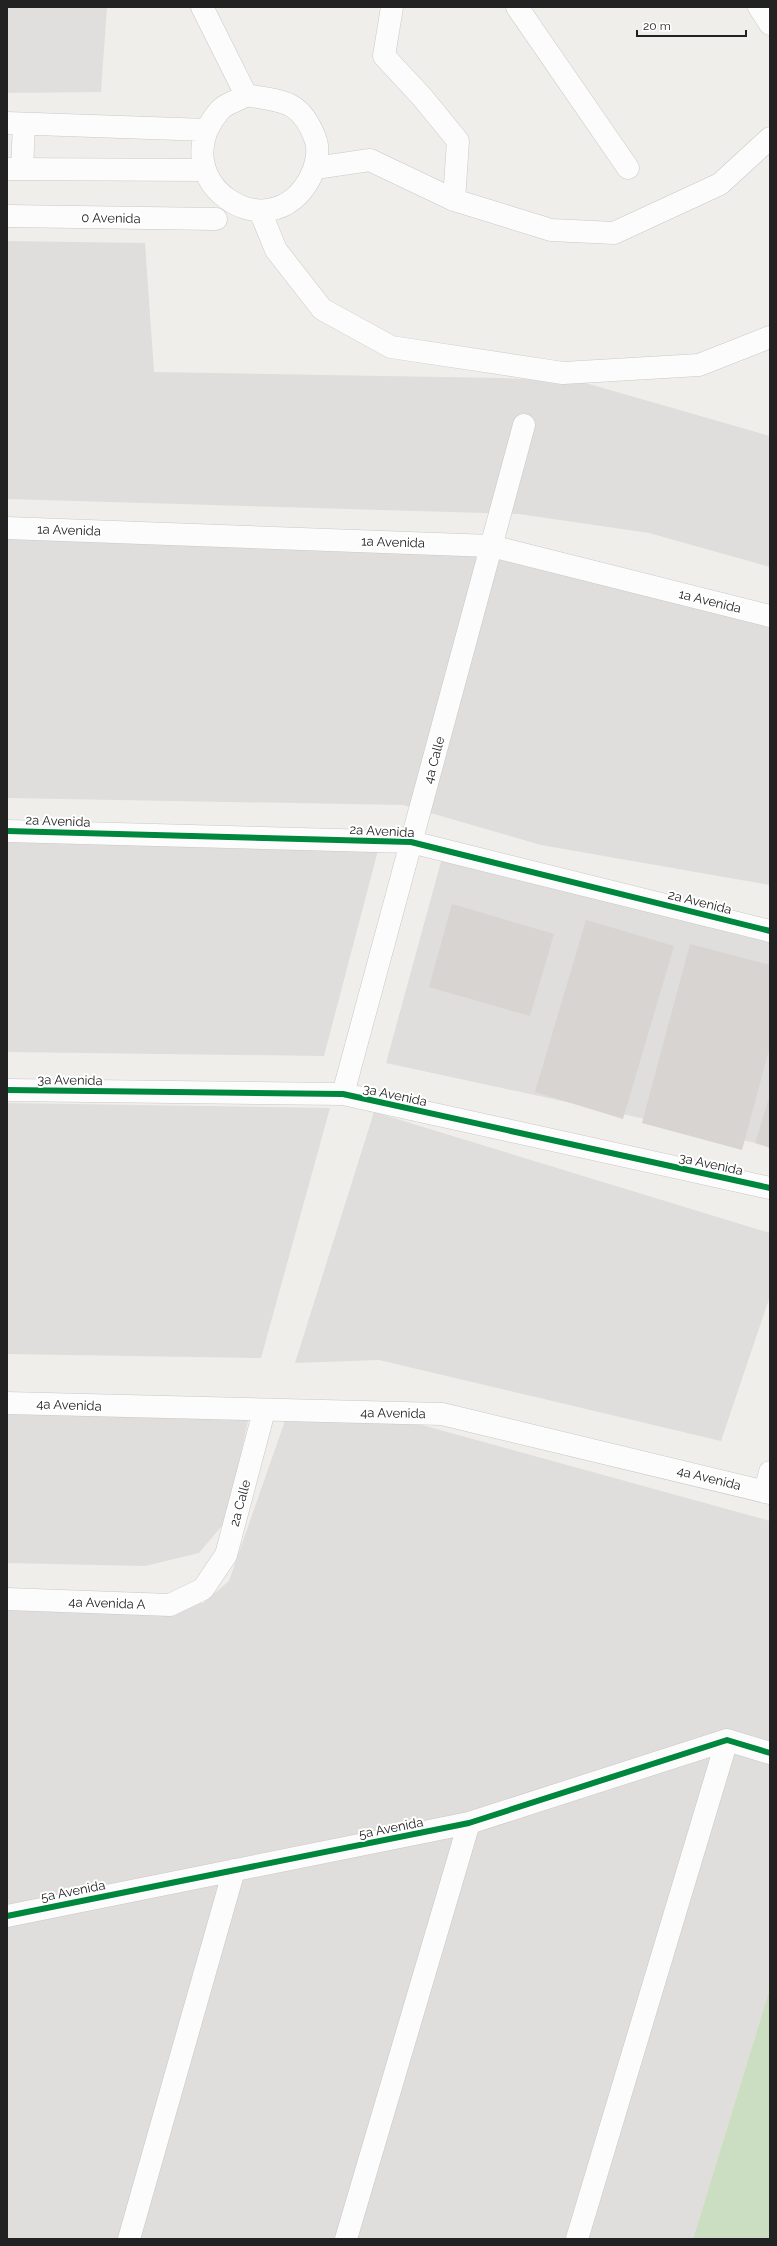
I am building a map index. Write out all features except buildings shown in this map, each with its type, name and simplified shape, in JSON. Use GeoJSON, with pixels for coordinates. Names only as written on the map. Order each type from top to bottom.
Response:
{"type":"FeatureCollection","features":[{"type":"Feature","properties":{"kind":"street"},"geometry":{"type":"LineString","coordinates":[[202,7],[246,95]]}},
{"type":"Feature","properties":{"kind":"street"},"geometry":{"type":"LineString","coordinates":[[392,7],[384,56],[422,97],[458,141],[454,200]]}},
{"type":"Feature","properties":{"kind":"street"},"geometry":{"type":"LineString","coordinates":[[517,7],[628,168]]}},
{"type":"Feature","properties":{"kind":"street"},"geometry":{"type":"LineString","coordinates":[[759,7],[770,24]]}},
{"type":"Feature","properties":{"kind":"street"},"geometry":{"type":"LineString","coordinates":[[246,95],[290,104],[308,120],[317,143],[315,168],[304,190],[284,205],[260,211],[236,206],[216,191],[205,170],[202,150],[207,130],[221,109],[246,95]]}},
{"type":"Feature","properties":{"kind":"street"},"geometry":{"type":"LineString","coordinates":[[205,170],[15,169],[15,124],[207,130]]}},
{"type":"Feature","properties":{"kind":"street"},"geometry":{"type":"LineString","coordinates":[[315,168],[370,160],[454,200],[551,230],[614,233],[720,184],[770,138]]}},
{"type":"Feature","properties":{"kind":"street"},"geometry":{"type":"LineString","coordinates":[[260,211],[276,250],[322,309],[391,347],[563,373],[699,365],[770,337]]}},
{"type":"Feature","properties":{"kind":"street","name":"0 Avenida"},"geometry":{"type":"LineString","coordinates":[[7,216],[216,219]]}},
{"type":"Feature","properties":{"kind":"street","name":"4a Calle"},"geometry":{"type":"LineString","coordinates":[[343,1094],[524,425]]}},
{"type":"Feature","properties":{"kind":"street","name":"1a Avenida"},"geometry":{"type":"LineString","coordinates":[[7,528],[491,546],[770,616]]}},
{"type":"Feature","properties":{"kind":"street","name":"2a Avenida"},"geometry":{"type":"LineString","coordinates":[[7,831],[412,842],[770,931]]}},
{"type":"Feature","properties":{"kind":"street","name":"3a Avenida"},"geometry":{"type":"LineString","coordinates":[[7,1090],[343,1094],[770,1188]]}},
{"type":"Feature","properties":{"kind":"street","name":"4a Avenida"},"geometry":{"type":"LineString","coordinates":[[7,1403],[264,1411],[442,1414],[768,1486]]}},
{"type":"Feature","properties":{"kind":"street","name":"2a Calle"},"geometry":{"type":"LineString","coordinates":[[203,1589],[226,1555],[264,1411]]}},
{"type":"Feature","properties":{"kind":"street","name":"4a Avenida A"},"geometry":{"type":"LineString","coordinates":[[7,1599],[170,1605],[203,1589]]}},
{"type":"Feature","properties":{"kind":"street"},"geometry":{"type":"LineString","coordinates":[[577,2239],[727,1740],[770,1753]]}},
{"type":"Feature","properties":{"kind":"street","name":"5a Avenida"},"geometry":{"type":"LineString","coordinates":[[8,1921],[234,1870],[469,1823],[727,1740]]}},
{"type":"Feature","properties":{"kind":"street"},"geometry":{"type":"LineString","coordinates":[[346,2239],[469,1823]]}},
{"type":"Feature","properties":{"kind":"street"},"geometry":{"type":"LineString","coordinates":[[129,2239],[234,1870]]}},
{"type":"Feature","properties":{"kind":"shaded area"},"geometry":{"type":"Polygon","coordinates":[[[7,7],[107,7],[101,92],[7,93],[7,7]]]}},
{"type":"Feature","properties":{"kind":"shaded area"},"geometry":{"type":"Polygon","coordinates":[[[7,241],[145,243],[154,372],[501,378],[582,382],[770,436],[770,567],[649,533],[519,514],[7,499],[7,241]]]}},
{"type":"Feature","properties":{"kind":"shaded area"},"geometry":{"type":"Polygon","coordinates":[[[7,534],[414,538],[770,621],[770,885],[541,845],[403,805],[7,798],[7,534]]]}},
{"type":"Feature","properties":{"kind":"shaded area"},"geometry":{"type":"Polygon","coordinates":[[[7,832],[381,839],[324,1056],[7,1052],[7,832]]]}},
{"type":"Feature","properties":{"kind":"shaded area"},"geometry":{"type":"Polygon","coordinates":[[[445,847],[770,922],[770,1146],[386,1063],[445,847]]]}},
{"type":"Feature","properties":{"kind":"shaded area"},"geometry":{"type":"Polygon","coordinates":[[[7,1103],[330,1108],[261,1358],[7,1354],[7,1103]]]}},
{"type":"Feature","properties":{"kind":"shaded area"},"geometry":{"type":"Polygon","coordinates":[[[374,1112],[770,1233],[770,1296],[721,1441],[379,1360],[295,1363],[374,1112]]]}},
{"type":"Feature","properties":{"kind":"shaded area"},"geometry":{"type":"Polygon","coordinates":[[[7,1407],[250,1412],[226,1521],[199,1553],[145,1566],[7,1563],[7,1407]]]}},
{"type":"Feature","properties":{"kind":"shaded area"},"geometry":{"type":"Polygon","coordinates":[[[382,1414],[770,1521],[770,1988],[693,2239],[7,2239],[7,1606],[147,1608],[203,1603],[229,1581],[287,1415],[382,1414]]]}},
{"type":"Feature","properties":{"kind":"green space"},"geometry":{"type":"Polygon","coordinates":[[[770,1988],[770,2239],[693,2239],[770,1988]]]}},
{"type":"Feature","properties":{"kind":"cycle path"},"geometry":{"type":"LineString","coordinates":[[7,831],[411,842],[770,931]]}},
{"type":"Feature","properties":{"kind":"cycle path"},"geometry":{"type":"LineString","coordinates":[[7,1090],[343,1094],[770,1188]]}},
{"type":"Feature","properties":{"kind":"cycle path"},"geometry":{"type":"LineString","coordinates":[[7,1916],[469,1823],[727,1740],[770,1753]]}}]}
